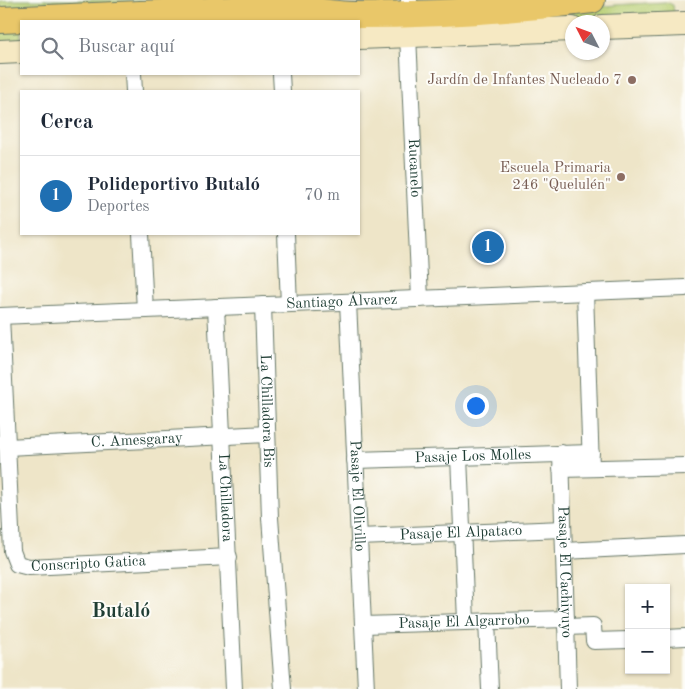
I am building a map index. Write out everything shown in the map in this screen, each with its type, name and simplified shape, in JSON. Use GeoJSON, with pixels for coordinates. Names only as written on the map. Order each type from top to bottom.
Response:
{"type":"FeatureCollection","features":[{"type":"Feature","properties":{"kind":"main road"},"geometry":{"type":"LineString","coordinates":[[0,20],[280,8],[298,8],[349,15],[409,16],[489,12],[592,0]]}},
{"type":"Feature","properties":{"kind":"main road"},"geometry":{"type":"LineString","coordinates":[[164,13],[195,19],[264,18],[275,20]]}},
{"type":"Feature","properties":{"kind":"street"},"geometry":{"type":"LineString","coordinates":[[360,37],[409,16],[565,28]]}},
{"type":"Feature","properties":{"kind":"street","name":"Rucanelo"},"geometry":{"type":"LineString","coordinates":[[409,16],[420,299]]}},
{"type":"Feature","properties":{"kind":"street"},"geometry":{"type":"LineString","coordinates":[[610,28],[685,24]]}},
{"type":"Feature","properties":{"kind":"street"},"geometry":{"type":"LineString","coordinates":[[0,52],[20,51]]}},
{"type":"Feature","properties":{"kind":"street"},"geometry":{"type":"LineString","coordinates":[[133,75],[134,90]]}},
{"type":"Feature","properties":{"kind":"street"},"geometry":{"type":"LineString","coordinates":[[281,75],[282,90]]}},
{"type":"Feature","properties":{"kind":"street"},"geometry":{"type":"LineString","coordinates":[[141,235],[145,310]]}},
{"type":"Feature","properties":{"kind":"street"},"geometry":{"type":"LineString","coordinates":[[286,235],[289,304]]}},
{"type":"Feature","properties":{"kind":"street","name":"Santiago Álvarez"},"geometry":{"type":"LineString","coordinates":[[0,316],[685,288]]}},
{"type":"Feature","properties":{"kind":"street"},"geometry":{"type":"LineString","coordinates":[[585,292],[591,460]]}},
{"type":"Feature","properties":{"kind":"street","name":"Pasaje El Olivillo"},"geometry":{"type":"LineString","coordinates":[[348,302],[366,689]]}},
{"type":"Feature","properties":{"kind":"street","name":"La Chilladora Bis"},"geometry":{"type":"LineString","coordinates":[[263,305],[270,518],[283,689]]}},
{"type":"Feature","properties":{"kind":"street","name":"La Chilladora"},"geometry":{"type":"LineString","coordinates":[[216,307],[234,689]]}},
{"type":"Feature","properties":{"kind":"street","name":"Conscripto Gatica"},"geometry":{"type":"LineString","coordinates":[[0,316],[14,560],[20,566],[29,567],[229,557]]}},
{"type":"Feature","properties":{"kind":"street","name":"C. Amesgaray"},"geometry":{"type":"LineString","coordinates":[[7,447],[267,434]]}},
{"type":"Feature","properties":{"kind":"street"},"geometry":{"type":"LineString","coordinates":[[459,457],[466,622]]}},
{"type":"Feature","properties":{"kind":"street","name":"Pasaje Los Molles"},"geometry":{"type":"LineString","coordinates":[[355,460],[459,457],[561,461],[591,460],[685,466]]}},
{"type":"Feature","properties":{"kind":"street","name":"Pasaje El Cachiyuyo"},"geometry":{"type":"LineString","coordinates":[[561,461],[568,689]]}},
{"type":"Feature","properties":{"kind":"street","name":"Pasaje El Alpataco"},"geometry":{"type":"LineString","coordinates":[[359,537],[563,529]]}},
{"type":"Feature","properties":{"kind":"street"},"geometry":{"type":"LineString","coordinates":[[564,550],[685,545]]}},
{"type":"Feature","properties":{"kind":"street"},"geometry":{"type":"LineString","coordinates":[[487,621],[490,689]]}},
{"type":"Feature","properties":{"kind":"street","name":"Pasaje El Algarrobo"},"geometry":{"type":"LineString","coordinates":[[363,625],[487,621],[566,623],[593,626],[594,641],[625,640]]}},
{"type":"Feature","properties":{"kind":"street"},"geometry":{"type":"LineString","coordinates":[[670,638],[685,638]]}},
{"type":"Feature","properties":{"kind":"green space"},"geometry":{"type":"Polygon","coordinates":[[[276,0],[0,12],[0,1],[276,0]]]}},
{"type":"Feature","properties":{"kind":"green space"},"geometry":{"type":"Polygon","coordinates":[[[300,0],[397,0],[396,5],[300,0]]]}},
{"type":"Feature","properties":{"kind":"green space"},"geometry":{"type":"Polygon","coordinates":[[[666,2],[673,5],[674,13],[666,19],[610,21],[610,15],[565,15],[565,23],[458,27],[457,24],[615,5],[666,2]]]}},
{"type":"Feature","properties":{"kind":"green space"},"geometry":{"type":"Polygon","coordinates":[[[20,26],[20,45],[0,46],[0,27],[20,26]]]}},
{"type":"Feature","properties":{"kind":"place","name":"Jardín de Infantes Nucleado 7"},"geometry":{"type":"Point","coordinates":[632,80]}},
{"type":"Feature","properties":{"kind":"place","name":"Escuela Primaria 246 \"Quelulén\""},"geometry":{"type":"Point","coordinates":[621,177]}},
{"type":"Feature","properties":{"kind":"place","name":"Polideportivo Butaló"},"geometry":{"type":"Point","coordinates":[488,247]}},
{"type":"Feature","properties":{"kind":"district","name":"Butaló"},"geometry":{"type":"Point","coordinates":[121,612]}}]}
